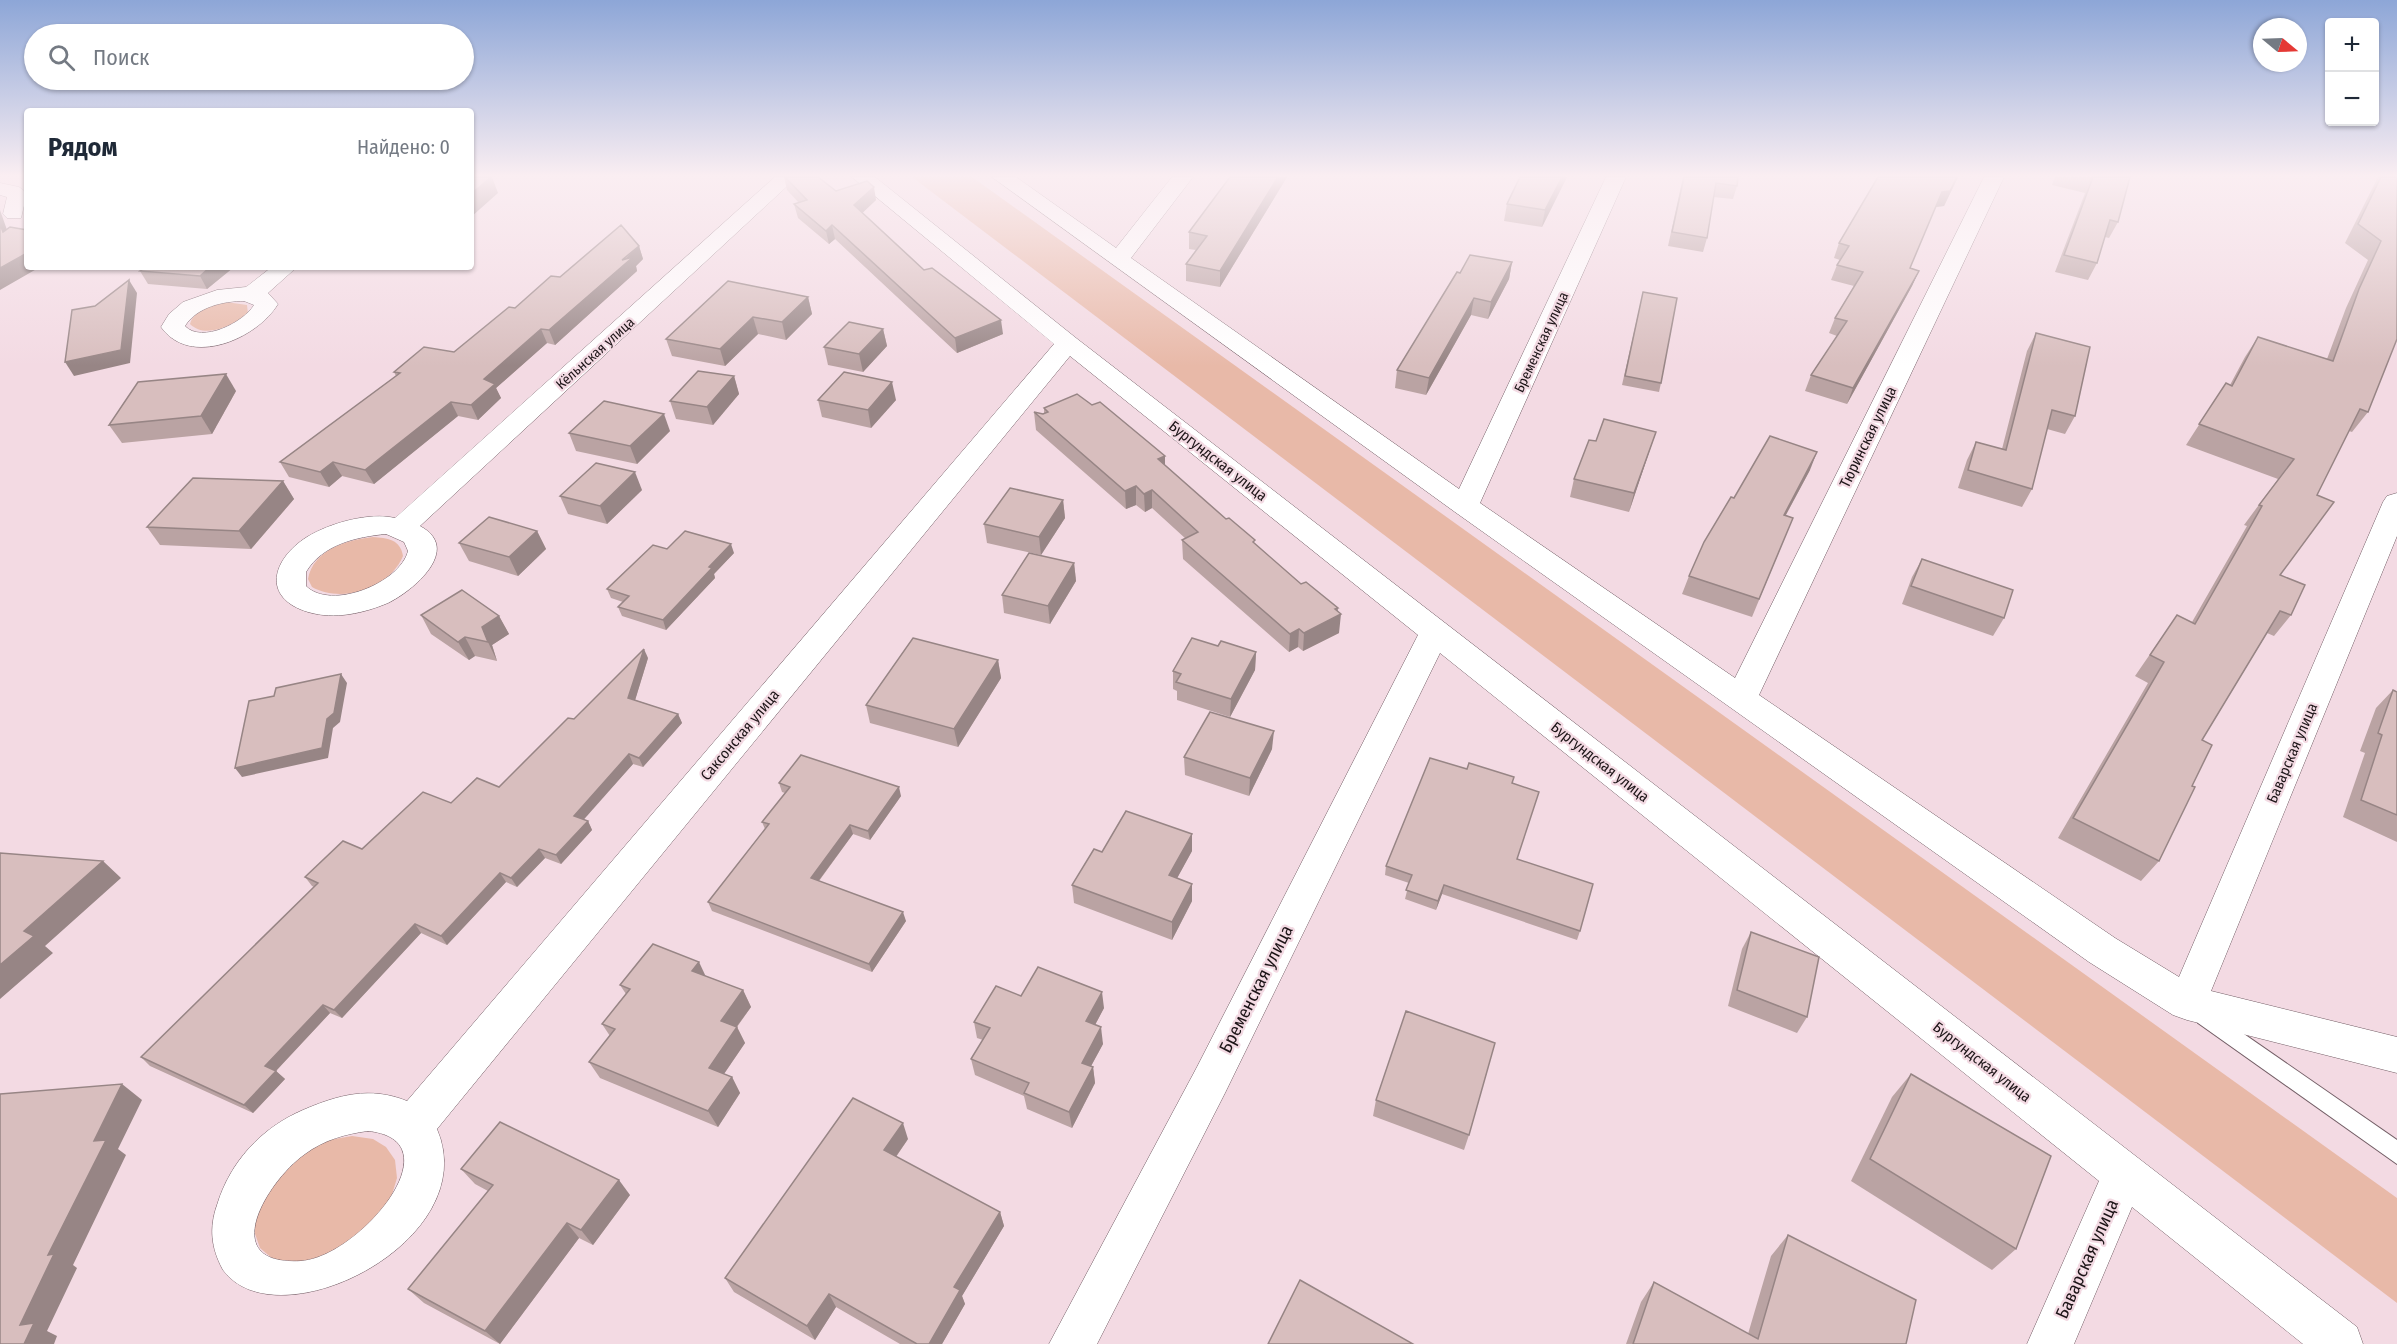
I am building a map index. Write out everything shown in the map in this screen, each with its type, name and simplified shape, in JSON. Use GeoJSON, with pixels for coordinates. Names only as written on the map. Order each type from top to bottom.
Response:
{"type":"FeatureCollection","features":[{"type":"Feature","properties":{"kind":"street","name":"Кёльнская улица"},"geometry":{"type":"LineString","coordinates":[[402,527],[718,240]]}},
{"type":"Feature","properties":{"kind":"street","name":"Бургундская улица"},"geometry":{"type":"LineString","coordinates":[[940,240],[2340,1344]]}},
{"type":"Feature","properties":{"kind":"street"},"geometry":{"type":"LineString","coordinates":[[1090,240],[1465,506],[2102,950],[2187,1003],[2397,1055]]}},
{"type":"Feature","properties":{"kind":"street"},"geometry":{"type":"LineString","coordinates":[[1118,260],[1134,240]]}},
{"type":"Feature","properties":{"kind":"street","name":"Бременская улица"},"geometry":{"type":"LineString","coordinates":[[1465,506],[1587,240]]}},
{"type":"Feature","properties":{"kind":"street","name":"Тюринская улица"},"geometry":{"type":"LineString","coordinates":[[1742,697],[1964,240]]}},
{"type":"Feature","properties":{"kind":"street"},"geometry":{"type":"LineString","coordinates":[[252,294],[282,270]]}},
{"type":"Feature","properties":{"kind":"street","name":"Саксонская улица"},"geometry":{"type":"LineString","coordinates":[[412,1127],[1068,343]]}},
{"type":"Feature","properties":{"kind":"street","name":"Баварская улица"},"geometry":{"type":"LineString","coordinates":[[2187,1003],[2397,502]]}},
{"type":"Feature","properties":{"kind":"street","name":"Бременская улица"},"geometry":{"type":"LineString","coordinates":[[1072,1344],[1210,1080],[1435,632]]}},
{"type":"Feature","properties":{"kind":"street"},"geometry":{"type":"LineString","coordinates":[[368,1111],[394,1115],[412,1127],[422,1145],[425,1168],[418,1194],[403,1220],[381,1245],[354,1264],[325,1278],[296,1284],[270,1282],[250,1272],[236,1253],[232,1228],[240,1200],[256,1172],[280,1147],[309,1127],[339,1115],[368,1111]]}},
{"type":"Feature","properties":{"kind":"street","name":"Баварская улица"},"geometry":{"type":"LineString","coordinates":[[2050,1344],[2124,1174]]}},
{"type":"Feature","properties":{"kind":"lane"},"geometry":{"type":"LineString","coordinates":[[2187,1003],[2397,1153]]}},
{"type":"Feature","properties":{"kind":"shaded area"},"geometry":{"type":"Polygon","coordinates":[[[995,240],[1060,240],[2397,1198],[2397,1303],[995,240]]]}},
{"type":"Feature","properties":{"kind":"shaded area"},"geometry":{"type":"Polygon","coordinates":[[[226,302],[247,305],[248,314],[228,326],[212,331],[197,329],[190,324],[199,311],[226,302]]]}},
{"type":"Feature","properties":{"kind":"shaded area"},"geometry":{"type":"Polygon","coordinates":[[[373,537],[392,540],[401,550],[403,556],[388,577],[364,590],[351,593],[324,592],[312,587],[308,579],[311,569],[324,554],[342,544],[373,537]]]}},
{"type":"Feature","properties":{"kind":"shaded area"},"geometry":{"type":"Polygon","coordinates":[[[352,1136],[373,1139],[386,1147],[395,1160],[397,1178],[391,1198],[362,1237],[318,1262],[274,1260],[260,1248],[254,1231],[257,1209],[268,1187],[306,1151],[329,1140],[352,1136]]]}},
{"type":"Feature","properties":{"kind":"building"},"geometry":{"type":"Polygon","coordinates":[[[0,240],[24,240],[24,255],[0,268],[0,240]]]}},
{"type":"Feature","properties":{"kind":"building"},"geometry":{"type":"Polygon","coordinates":[[[604,240],[634,240],[639,246],[622,260],[633,257],[549,330],[541,329],[484,379],[495,384],[471,405],[451,402],[365,470],[333,462],[320,472],[280,462],[400,373],[394,372],[424,347],[454,352],[509,307],[515,308],[551,276],[560,277],[604,240]]]}},
{"type":"Feature","properties":{"kind":"building"},"geometry":{"type":"Polygon","coordinates":[[[848,240],[891,240],[924,270],[932,268],[1001,320],[955,338],[848,240]]]}},
{"type":"Feature","properties":{"kind":"building"},"geometry":{"type":"Polygon","coordinates":[[[1204,240],[1239,240],[1220,271],[1186,264],[1204,240]]]}},
{"type":"Feature","properties":{"kind":"building"},"geometry":{"type":"Polygon","coordinates":[[[1841,240],[1922,240],[1910,268],[1919,271],[1853,388],[1811,375],[1847,321],[1835,318],[1863,272],[1837,265],[1849,246],[1839,243],[1841,240]]]}},
{"type":"Feature","properties":{"kind":"building"},"geometry":{"type":"Polygon","coordinates":[[[2070,240],[2104,240],[2097,263],[2064,255],[2070,240]]]}},
{"type":"Feature","properties":{"kind":"building"},"geometry":{"type":"Polygon","coordinates":[[[2379,240],[2397,240],[2397,339],[2368,412],[2360,409],[2317,495],[2334,502],[2280,575],[2305,585],[2291,615],[2280,611],[2202,740],[2212,745],[2192,786],[2195,787],[2159,861],[2073,818],[2164,662],[2150,655],[2177,615],[2195,624],[2262,506],[2259,505],[2294,459],[2199,424],[2226,383],[2232,386],[2258,337],[2333,361],[2359,289],[2381,241],[2379,240]]]}},
{"type":"Feature","properties":{"kind":"building"},"geometry":{"type":"Polygon","coordinates":[[[1470,255],[1512,262],[1491,302],[1474,298],[1429,378],[1397,370],[1457,272],[1460,273],[1470,255]]]}},
{"type":"Feature","properties":{"kind":"building"},"geometry":{"type":"Polygon","coordinates":[[[142,270],[207,270],[200,276],[140,271],[142,270]]]}},
{"type":"Feature","properties":{"kind":"building"},"geometry":{"type":"Polygon","coordinates":[[[129,280],[121,350],[65,362],[72,310],[95,306],[129,280]]]}},
{"type":"Feature","properties":{"kind":"building"},"geometry":{"type":"Polygon","coordinates":[[[728,281],[808,297],[782,322],[753,317],[720,349],[666,339],[728,281]]]}},
{"type":"Feature","properties":{"kind":"building"},"geometry":{"type":"Polygon","coordinates":[[[1643,292],[1677,298],[1661,383],[1625,376],[1643,292]]]}},
{"type":"Feature","properties":{"kind":"building"},"geometry":{"type":"Polygon","coordinates":[[[849,322],[883,329],[859,354],[824,347],[849,322]]]}},
{"type":"Feature","properties":{"kind":"building"},"geometry":{"type":"Polygon","coordinates":[[[2036,333],[2090,347],[2075,416],[2052,410],[2032,489],[1968,470],[1976,442],[2006,450],[2036,333]]]}},
{"type":"Feature","properties":{"kind":"building"},"geometry":{"type":"Polygon","coordinates":[[[698,371],[734,376],[707,407],[670,401],[698,371]]]}},
{"type":"Feature","properties":{"kind":"building"},"geometry":{"type":"Polygon","coordinates":[[[844,372],[892,382],[868,410],[818,400],[844,372]]]}},
{"type":"Feature","properties":{"kind":"building"},"geometry":{"type":"Polygon","coordinates":[[[226,374],[201,416],[109,425],[138,382],[226,374]]]}},
{"type":"Feature","properties":{"kind":"building"},"geometry":{"type":"Polygon","coordinates":[[[1077,394],[1092,405],[1100,402],[1165,456],[1158,459],[1226,519],[1229,518],[1255,540],[1253,542],[1301,584],[1306,582],[1338,608],[1335,609],[1341,614],[1304,633],[1299,629],[1290,634],[1182,540],[1198,532],[1152,490],[1144,494],[1136,486],[1125,491],[1034,412],[1043,414],[1048,412],[1044,408],[1077,394]]]}},
{"type":"Feature","properties":{"kind":"building"},"geometry":{"type":"Polygon","coordinates":[[[604,401],[664,414],[630,446],[569,433],[604,401]]]}},
{"type":"Feature","properties":{"kind":"building"},"geometry":{"type":"Polygon","coordinates":[[[1604,419],[1656,432],[1634,493],[1574,479],[1589,440],[1596,441],[1604,419]]]}},
{"type":"Feature","properties":{"kind":"building"},"geometry":{"type":"Polygon","coordinates":[[[1770,436],[1817,452],[1784,515],[1793,518],[1759,599],[1689,576],[1704,542],[1731,497],[1734,498],[1770,436]]]}},
{"type":"Feature","properties":{"kind":"building"},"geometry":{"type":"Polygon","coordinates":[[[596,463],[635,472],[600,506],[560,496],[596,463]]]}},
{"type":"Feature","properties":{"kind":"building"},"geometry":{"type":"Polygon","coordinates":[[[193,478],[283,481],[239,531],[147,527],[193,478]]]}},
{"type":"Feature","properties":{"kind":"building"},"geometry":{"type":"Polygon","coordinates":[[[1010,488],[1063,500],[1039,537],[984,524],[1010,488]]]}},
{"type":"Feature","properties":{"kind":"building"},"geometry":{"type":"Polygon","coordinates":[[[489,517],[537,531],[509,557],[459,543],[489,517]]]}},
{"type":"Feature","properties":{"kind":"building"},"geometry":{"type":"Polygon","coordinates":[[[685,531],[731,544],[709,567],[712,568],[663,620],[618,607],[629,596],[607,589],[653,545],[667,549],[685,531]]]}},
{"type":"Feature","properties":{"kind":"building"},"geometry":{"type":"Polygon","coordinates":[[[1029,553],[1074,563],[1048,606],[1002,595],[1029,553]]]}},
{"type":"Feature","properties":{"kind":"building"},"geometry":{"type":"Polygon","coordinates":[[[1922,559],[2013,590],[2004,618],[1911,586],[1922,559]]]}},
{"type":"Feature","properties":{"kind":"building"},"geometry":{"type":"Polygon","coordinates":[[[462,590],[499,616],[482,627],[488,642],[465,637],[458,642],[421,615],[462,590]]]}},
{"type":"Feature","properties":{"kind":"building"},"geometry":{"type":"Polygon","coordinates":[[[913,638],[998,660],[954,729],[866,705],[913,638]]]}},
{"type":"Feature","properties":{"kind":"building"},"geometry":{"type":"Polygon","coordinates":[[[1192,638],[1218,646],[1221,641],[1256,652],[1231,699],[1176,682],[1181,674],[1173,671],[1192,638]]]}},
{"type":"Feature","properties":{"kind":"building"},"geometry":{"type":"Polygon","coordinates":[[[644,649],[628,698],[678,714],[639,758],[629,754],[574,816],[588,821],[556,855],[539,849],[511,878],[500,873],[441,936],[415,924],[334,1010],[323,1005],[265,1066],[276,1071],[244,1105],[141,1057],[318,883],[305,877],[343,841],[362,849],[423,792],[451,803],[477,778],[499,787],[568,718],[574,719],[644,649]]]}},
{"type":"Feature","properties":{"kind":"building"},"geometry":{"type":"Polygon","coordinates":[[[341,674],[334,713],[327,719],[322,748],[235,768],[249,701],[274,696],[276,688],[341,674]]]}},
{"type":"Feature","properties":{"kind":"building"},"geometry":{"type":"Polygon","coordinates":[[[2393,690],[2397,692],[2397,815],[2361,800],[2382,735],[2378,733],[2393,690]]]}},
{"type":"Feature","properties":{"kind":"building"},"geometry":{"type":"Polygon","coordinates":[[[1210,712],[1274,731],[1250,778],[1184,757],[1210,712]]]}},
{"type":"Feature","properties":{"kind":"building"},"geometry":{"type":"Polygon","coordinates":[[[801,755],[899,787],[868,831],[850,825],[811,878],[903,912],[869,964],[708,902],[769,824],[762,822],[790,787],[779,783],[801,755]]]}},
{"type":"Feature","properties":{"kind":"building"},"geometry":{"type":"Polygon","coordinates":[[[1430,758],[1467,769],[1469,763],[1514,777],[1512,783],[1539,792],[1517,859],[1593,884],[1580,931],[1444,885],[1438,901],[1406,890],[1412,875],[1386,866],[1430,758]]]}},
{"type":"Feature","properties":{"kind":"building"},"geometry":{"type":"Polygon","coordinates":[[[1126,811],[1192,834],[1169,875],[1192,884],[1172,922],[1072,885],[1094,849],[1102,852],[1126,811]]]}},
{"type":"Feature","properties":{"kind":"building"},"geometry":{"type":"Polygon","coordinates":[[[0,853],[103,861],[24,931],[34,936],[0,965],[0,853]]]}},
{"type":"Feature","properties":{"kind":"building"},"geometry":{"type":"Polygon","coordinates":[[[1751,932],[1819,957],[1807,1017],[1737,990],[1751,932]]]}},
{"type":"Feature","properties":{"kind":"building"},"geometry":{"type":"Polygon","coordinates":[[[653,944],[699,962],[692,971],[743,990],[721,1021],[737,1027],[709,1068],[732,1077],[708,1111],[589,1062],[615,1029],[602,1024],[630,989],[620,985],[653,944]]]}},
{"type":"Feature","properties":{"kind":"building"},"geometry":{"type":"Polygon","coordinates":[[[1038,967],[1102,992],[1086,1021],[1101,1027],[1082,1063],[1093,1067],[1069,1112],[1024,1093],[1029,1083],[971,1059],[990,1028],[974,1022],[996,986],[1021,996],[1038,967]]]}},
{"type":"Feature","properties":{"kind":"building"},"geometry":{"type":"Polygon","coordinates":[[[1406,1011],[1495,1043],[1469,1135],[1376,1100],[1406,1011]]]}},
{"type":"Feature","properties":{"kind":"building"},"geometry":{"type":"Polygon","coordinates":[[[1911,1074],[2051,1156],[2016,1249],[1870,1159],[1911,1074]]]}},
{"type":"Feature","properties":{"kind":"building"},"geometry":{"type":"Polygon","coordinates":[[[122,1084],[94,1141],[106,1140],[48,1255],[54,1254],[20,1325],[34,1323],[24,1344],[0,1344],[0,1094],[122,1084]]]}},
{"type":"Feature","properties":{"kind":"building"},"geometry":{"type":"Polygon","coordinates":[[[853,1098],[903,1123],[884,1150],[1000,1212],[954,1287],[960,1290],[929,1344],[917,1344],[829,1294],[807,1326],[725,1278],[853,1098]]]}},
{"type":"Feature","properties":{"kind":"building"},"geometry":{"type":"Polygon","coordinates":[[[500,1122],[619,1180],[581,1230],[567,1223],[485,1331],[408,1289],[493,1185],[461,1169],[500,1122]]]}},
{"type":"Feature","properties":{"kind":"building"},"geometry":{"type":"Polygon","coordinates":[[[1788,1235],[1916,1300],[1906,1344],[1633,1344],[1654,1282],[1758,1339],[1788,1235]]]}},
{"type":"Feature","properties":{"kind":"building"},"geometry":{"type":"Polygon","coordinates":[[[1300,1280],[1413,1344],[1268,1344],[1300,1280]]]}}]}
